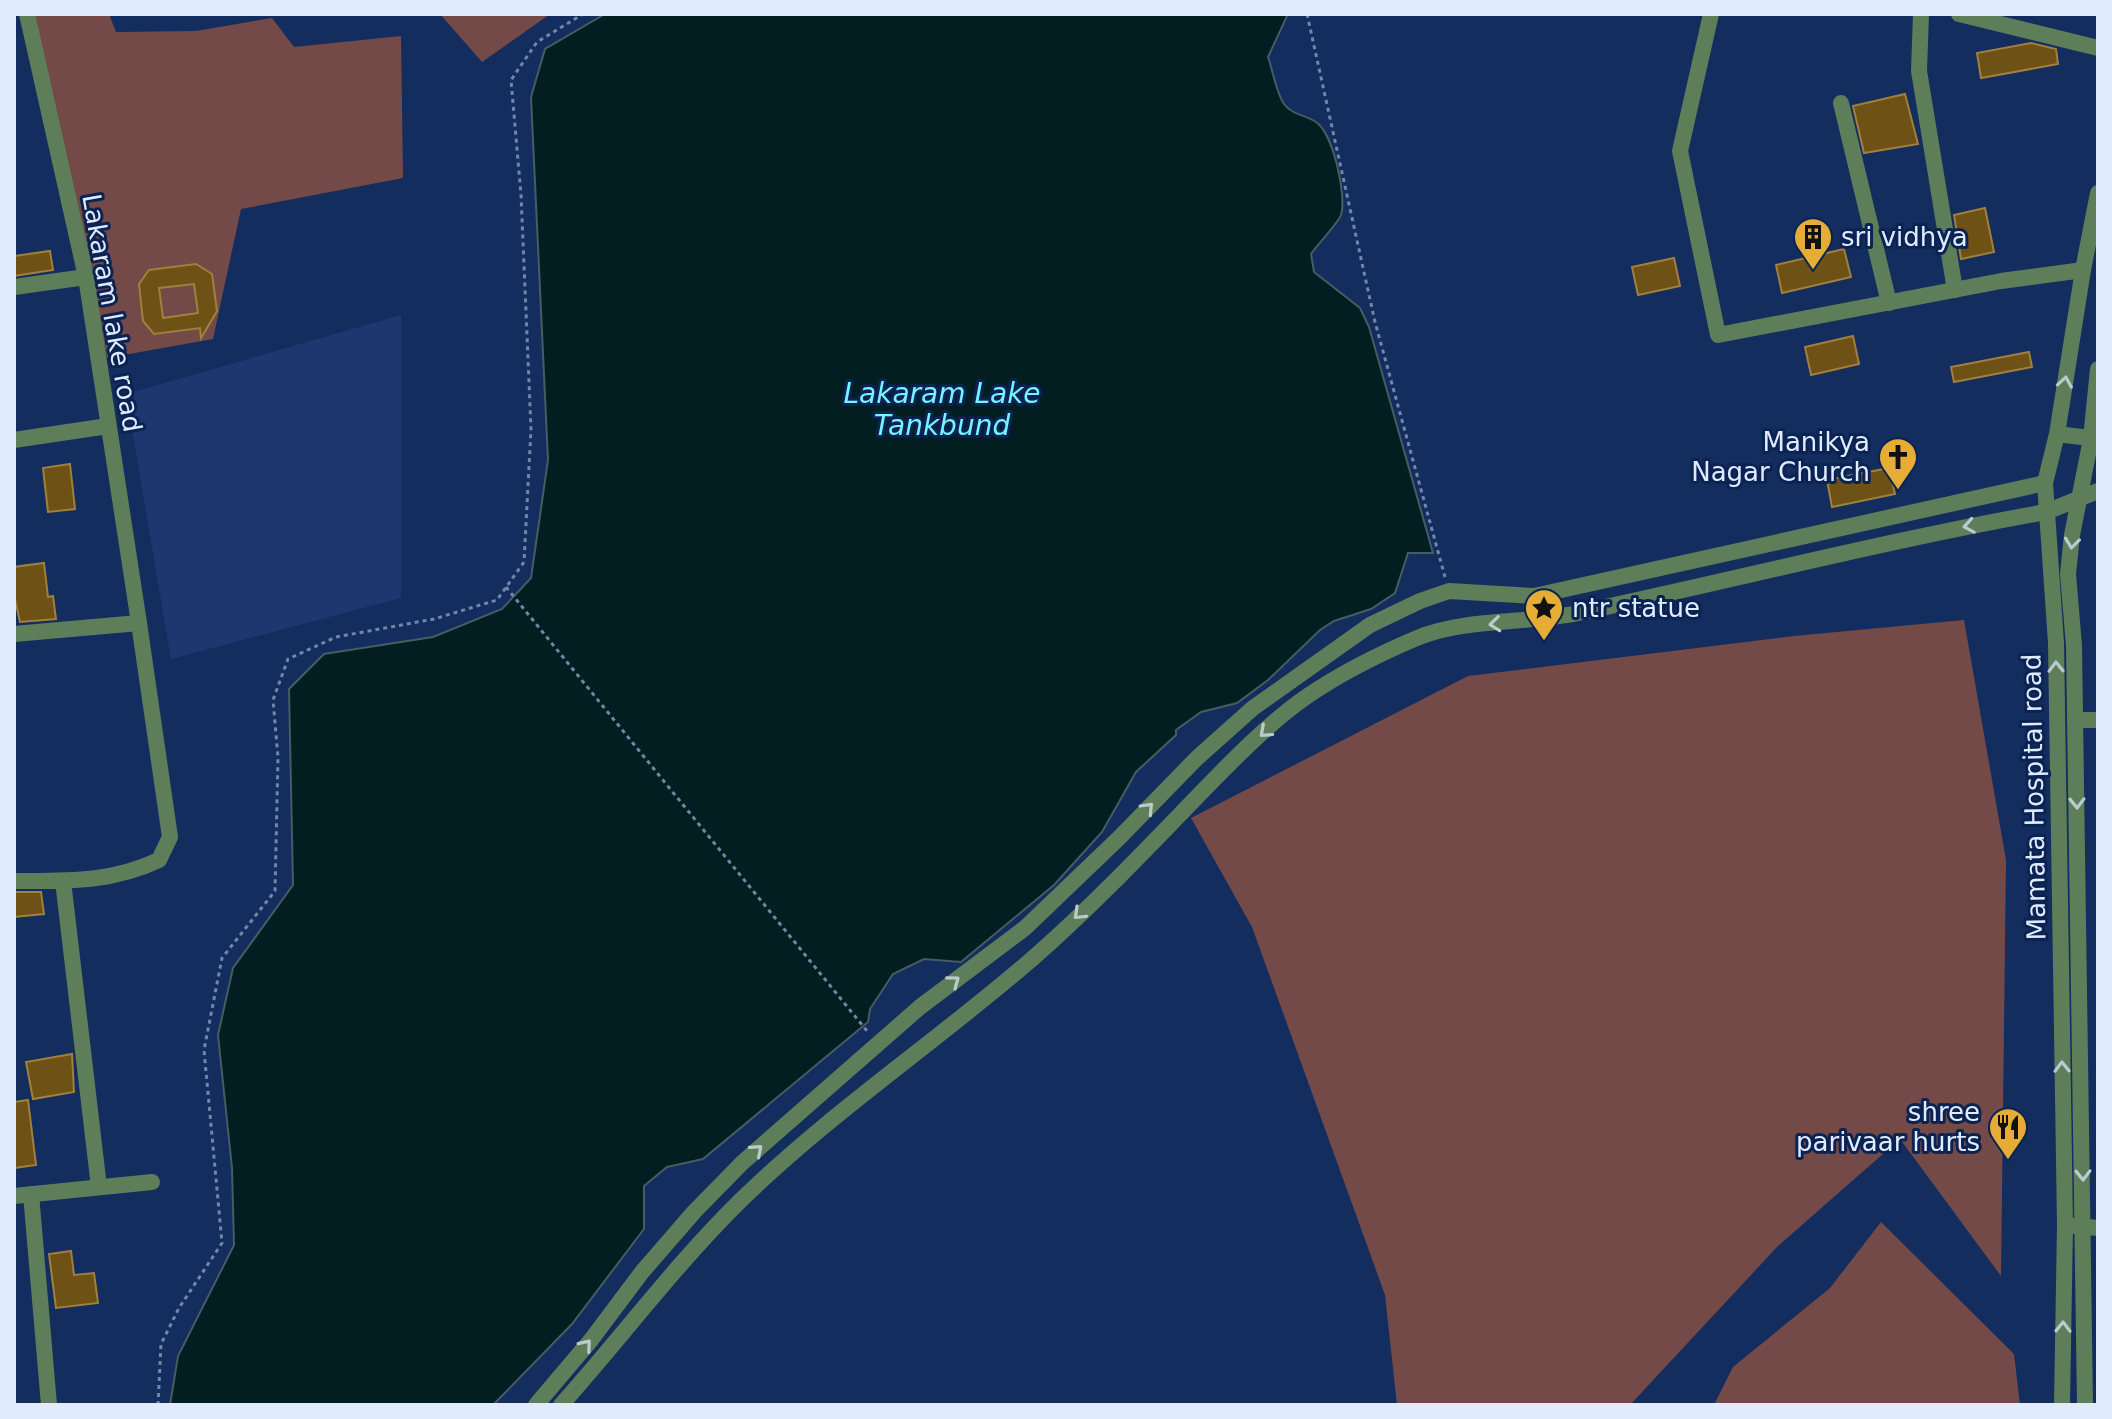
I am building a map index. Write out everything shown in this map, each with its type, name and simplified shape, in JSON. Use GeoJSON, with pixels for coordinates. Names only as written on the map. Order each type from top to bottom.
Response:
{"type":"FeatureCollection","features":[{"type":"Feature","properties":{"kind":"street"},"geometry":{"type":"LineString","coordinates":[[14,19],[27,14]]}},
{"type":"Feature","properties":{"kind":"street","name":"Lakaram lake road"},"geometry":{"type":"LineString","coordinates":[[14,881],[93,880],[140,869],[159,860],[170,837],[86,277],[27,14]]}},
{"type":"Feature","properties":{"kind":"street"},"geometry":{"type":"LineString","coordinates":[[1711,14],[1680,151],[1718,335],[1955,290],[2083,270]]}},
{"type":"Feature","properties":{"kind":"street"},"geometry":{"type":"LineString","coordinates":[[1921,14],[1919,71],[1955,290]]}},
{"type":"Feature","properties":{"kind":"street"},"geometry":{"type":"LineString","coordinates":[[1959,14],[2098,48]]}},
{"type":"Feature","properties":{"kind":"street"},"geometry":{"type":"LineString","coordinates":[[1841,103],[1889,303]]}},
{"type":"Feature","properties":{"kind":"street","name":"Mamata Hospital road"},"geometry":{"type":"LineString","coordinates":[[2062,1405],[2065,1225],[2056,643],[2045,483],[2057,434],[2098,193]]}},
{"type":"Feature","properties":{"kind":"street"},"geometry":{"type":"LineString","coordinates":[[14,287],[86,277]]}},
{"type":"Feature","properties":{"kind":"street","name":"Mamata Hospital road"},"geometry":{"type":"LineString","coordinates":[[2085,1405],[2091,1227],[2074,646],[2068,574],[2072,535],[2094,439],[2098,369]]}},
{"type":"Feature","properties":{"kind":"street"},"geometry":{"type":"LineString","coordinates":[[14,440],[108,426]]}},
{"type":"Feature","properties":{"kind":"street"},"geometry":{"type":"LineString","coordinates":[[2057,434],[2094,439]]}},
{"type":"Feature","properties":{"kind":"street"},"geometry":{"type":"LineString","coordinates":[[536,1405],[591,1340],[642,1272],[742,1163],[920,1007],[1025,928],[1197,758],[1253,708],[1370,625],[1449,591],[1534,596],[2045,483]]}},
{"type":"Feature","properties":{"kind":"street"},"geometry":{"type":"LineString","coordinates":[[561,1405],[739,1202],[826,1124],[1032,959],[1131,865],[1227,766],[1303,699],[1362,663],[1424,635],[1465,627],[1557,617],[1705,586],[1897,541],[2046,512],[2098,491]]}},
{"type":"Feature","properties":{"kind":"street"},"geometry":{"type":"LineString","coordinates":[[1534,596],[1535,619]]}},
{"type":"Feature","properties":{"kind":"street"},"geometry":{"type":"LineString","coordinates":[[14,634],[139,623]]}},
{"type":"Feature","properties":{"kind":"street"},"geometry":{"type":"LineString","coordinates":[[2075,720],[2098,720]]}},
{"type":"Feature","properties":{"kind":"street"},"geometry":{"type":"LineString","coordinates":[[63,881],[99,1187]]}},
{"type":"Feature","properties":{"kind":"street"},"geometry":{"type":"LineString","coordinates":[[49,1405],[22,1195],[152,1182]]}},
{"type":"Feature","properties":{"kind":"street"},"geometry":{"type":"LineString","coordinates":[[2065,1225],[2091,1227]]}},
{"type":"Feature","properties":{"kind":"path"},"geometry":{"type":"LineString","coordinates":[[158,1405],[161,1344],[179,1308],[222,1243],[204,1050],[222,958],[275,891],[278,757],[273,700],[288,659],[336,637],[434,619],[497,600],[524,562],[531,429],[521,195],[511,80],[537,42],[583,14]]}},
{"type":"Feature","properties":{"kind":"path"},"geometry":{"type":"LineString","coordinates":[[1307,14],[1375,322],[1449,591]]}},
{"type":"Feature","properties":{"kind":"path"},"geometry":{"type":"LineString","coordinates":[[506,587],[878,1043]]}},
{"type":"Feature","properties":{"kind":"shaded area"},"geometry":{"type":"Polygon","coordinates":[[[35,14],[109,14],[116,32],[196,31],[272,18],[294,47],[401,36],[403,178],[241,209],[213,339],[107,358],[35,14]]]}},
{"type":"Feature","properties":{"kind":"shaded area"},"geometry":{"type":"Polygon","coordinates":[[[440,14],[550,14],[482,62],[440,14]]]}},
{"type":"Feature","properties":{"kind":"shaded area"},"geometry":{"type":"Polygon","coordinates":[[[401,315],[401,598],[171,659],[126,394],[401,315]]]}},
{"type":"Feature","properties":{"kind":"shaded area"},"geometry":{"type":"Polygon","coordinates":[[[1964,620],[2006,860],[2001,1276],[1900,1139],[1777,1247],[1630,1405],[1397,1405],[1385,1295],[1252,927],[1191,818],[1468,676],[1794,636],[1964,620]]]}},
{"type":"Feature","properties":{"kind":"shaded area"},"geometry":{"type":"Polygon","coordinates":[[[1881,1222],[2014,1354],[2020,1405],[1714,1405],[1733,1367],[1830,1288],[1881,1222]]]}},
{"type":"Feature","properties":{"kind":"water","name":"Lakaram Lake Tankbund"},"geometry":{"type":"Polygon","coordinates":[[[605,14],[1288,14],[1268,57],[1277,88],[1287,108],[1322,128],[1333,151],[1342,194],[1341,215],[1311,254],[1314,272],[1360,308],[1369,327],[1433,553],[1408,553],[1395,593],[1371,609],[1334,621],[1320,630],[1268,680],[1237,703],[1201,712],[1176,730],[1176,735],[1136,772],[1102,832],[1054,885],[961,962],[924,959],[893,974],[870,1009],[868,1022],[703,1159],[667,1167],[644,1186],[644,1229],[572,1324],[493,1405],[170,1405],[178,1356],[234,1245],[232,1168],[218,1035],[233,968],[293,885],[289,689],[324,654],[433,637],[502,609],[531,578],[548,460],[531,97],[545,49],[605,14]]]}},
{"type":"Feature","properties":{"kind":"building"},"geometry":{"type":"Polygon","coordinates":[[[2031,43],[2056,49],[2058,64],[1981,78],[1977,53],[2031,43]]]}},
{"type":"Feature","properties":{"kind":"building"},"geometry":{"type":"Polygon","coordinates":[[[1905,94],[1918,144],[1864,153],[1853,106],[1905,94]]]}},
{"type":"Feature","properties":{"kind":"building"},"geometry":{"type":"Polygon","coordinates":[[[1985,208],[1994,252],[1961,259],[1954,215],[1985,208]]]}},
{"type":"Feature","properties":{"kind":"building","name":"sri vidhya"},"geometry":{"type":"Polygon","coordinates":[[[1844,249],[1851,277],[1782,293],[1776,265],[1844,249]]]}},
{"type":"Feature","properties":{"kind":"building"},"geometry":{"type":"Polygon","coordinates":[[[50,251],[53,270],[14,276],[14,256],[50,251]]]}},
{"type":"Feature","properties":{"kind":"building"},"geometry":{"type":"Polygon","coordinates":[[[1674,258],[1680,286],[1638,295],[1632,267],[1674,258]]]}},
{"type":"Feature","properties":{"kind":"building"},"geometry":{"type":"Polygon","coordinates":[[[196,264],[212,274],[217,311],[201,338],[200,328],[154,334],[143,321],[139,284],[149,270],[196,264]],[[194,284],[159,288],[163,318],[198,313],[194,284]]]}},
{"type":"Feature","properties":{"kind":"building"},"geometry":{"type":"Polygon","coordinates":[[[1853,336],[1859,364],[1811,375],[1805,347],[1853,336]]]}},
{"type":"Feature","properties":{"kind":"building"},"geometry":{"type":"Polygon","coordinates":[[[2029,352],[2032,367],[1954,382],[1951,367],[2029,352]]]}},
{"type":"Feature","properties":{"kind":"building"},"geometry":{"type":"Polygon","coordinates":[[[70,464],[75,509],[48,512],[43,468],[70,464]]]}},
{"type":"Feature","properties":{"kind":"building"},"geometry":{"type":"Polygon","coordinates":[[[1889,468],[1895,494],[1832,507],[1827,480],[1889,468]]]}},
{"type":"Feature","properties":{"kind":"building"},"geometry":{"type":"Polygon","coordinates":[[[44,563],[48,597],[53,596],[56,619],[20,622],[14,595],[14,567],[44,563]]]}},
{"type":"Feature","properties":{"kind":"building"},"geometry":{"type":"Polygon","coordinates":[[[14,892],[41,892],[44,914],[14,917],[14,892]]]}},
{"type":"Feature","properties":{"kind":"building"},"geometry":{"type":"Polygon","coordinates":[[[72,1054],[74,1092],[33,1099],[26,1062],[72,1054]]]}},
{"type":"Feature","properties":{"kind":"building"},"geometry":{"type":"Polygon","coordinates":[[[28,1100],[36,1165],[14,1168],[14,1102],[28,1100]]]}},
{"type":"Feature","properties":{"kind":"building"},"geometry":{"type":"Polygon","coordinates":[[[71,1251],[74,1275],[94,1273],[98,1303],[56,1308],[49,1254],[71,1251]]]}},
{"type":"Feature","properties":{"kind":"place","name":"sri vidhya"},"geometry":{"type":"Point","coordinates":[1813,271]}},
{"type":"Feature","properties":{"kind":"place","name":"Manikya Nagar Church"},"geometry":{"type":"Point","coordinates":[1898,491]}},
{"type":"Feature","properties":{"kind":"place","name":"ntr statue"},"geometry":{"type":"Point","coordinates":[1544,642]}},
{"type":"Feature","properties":{"kind":"place","name":"shree parivaar hurts"},"geometry":{"type":"Point","coordinates":[2008,1161]}}]}
